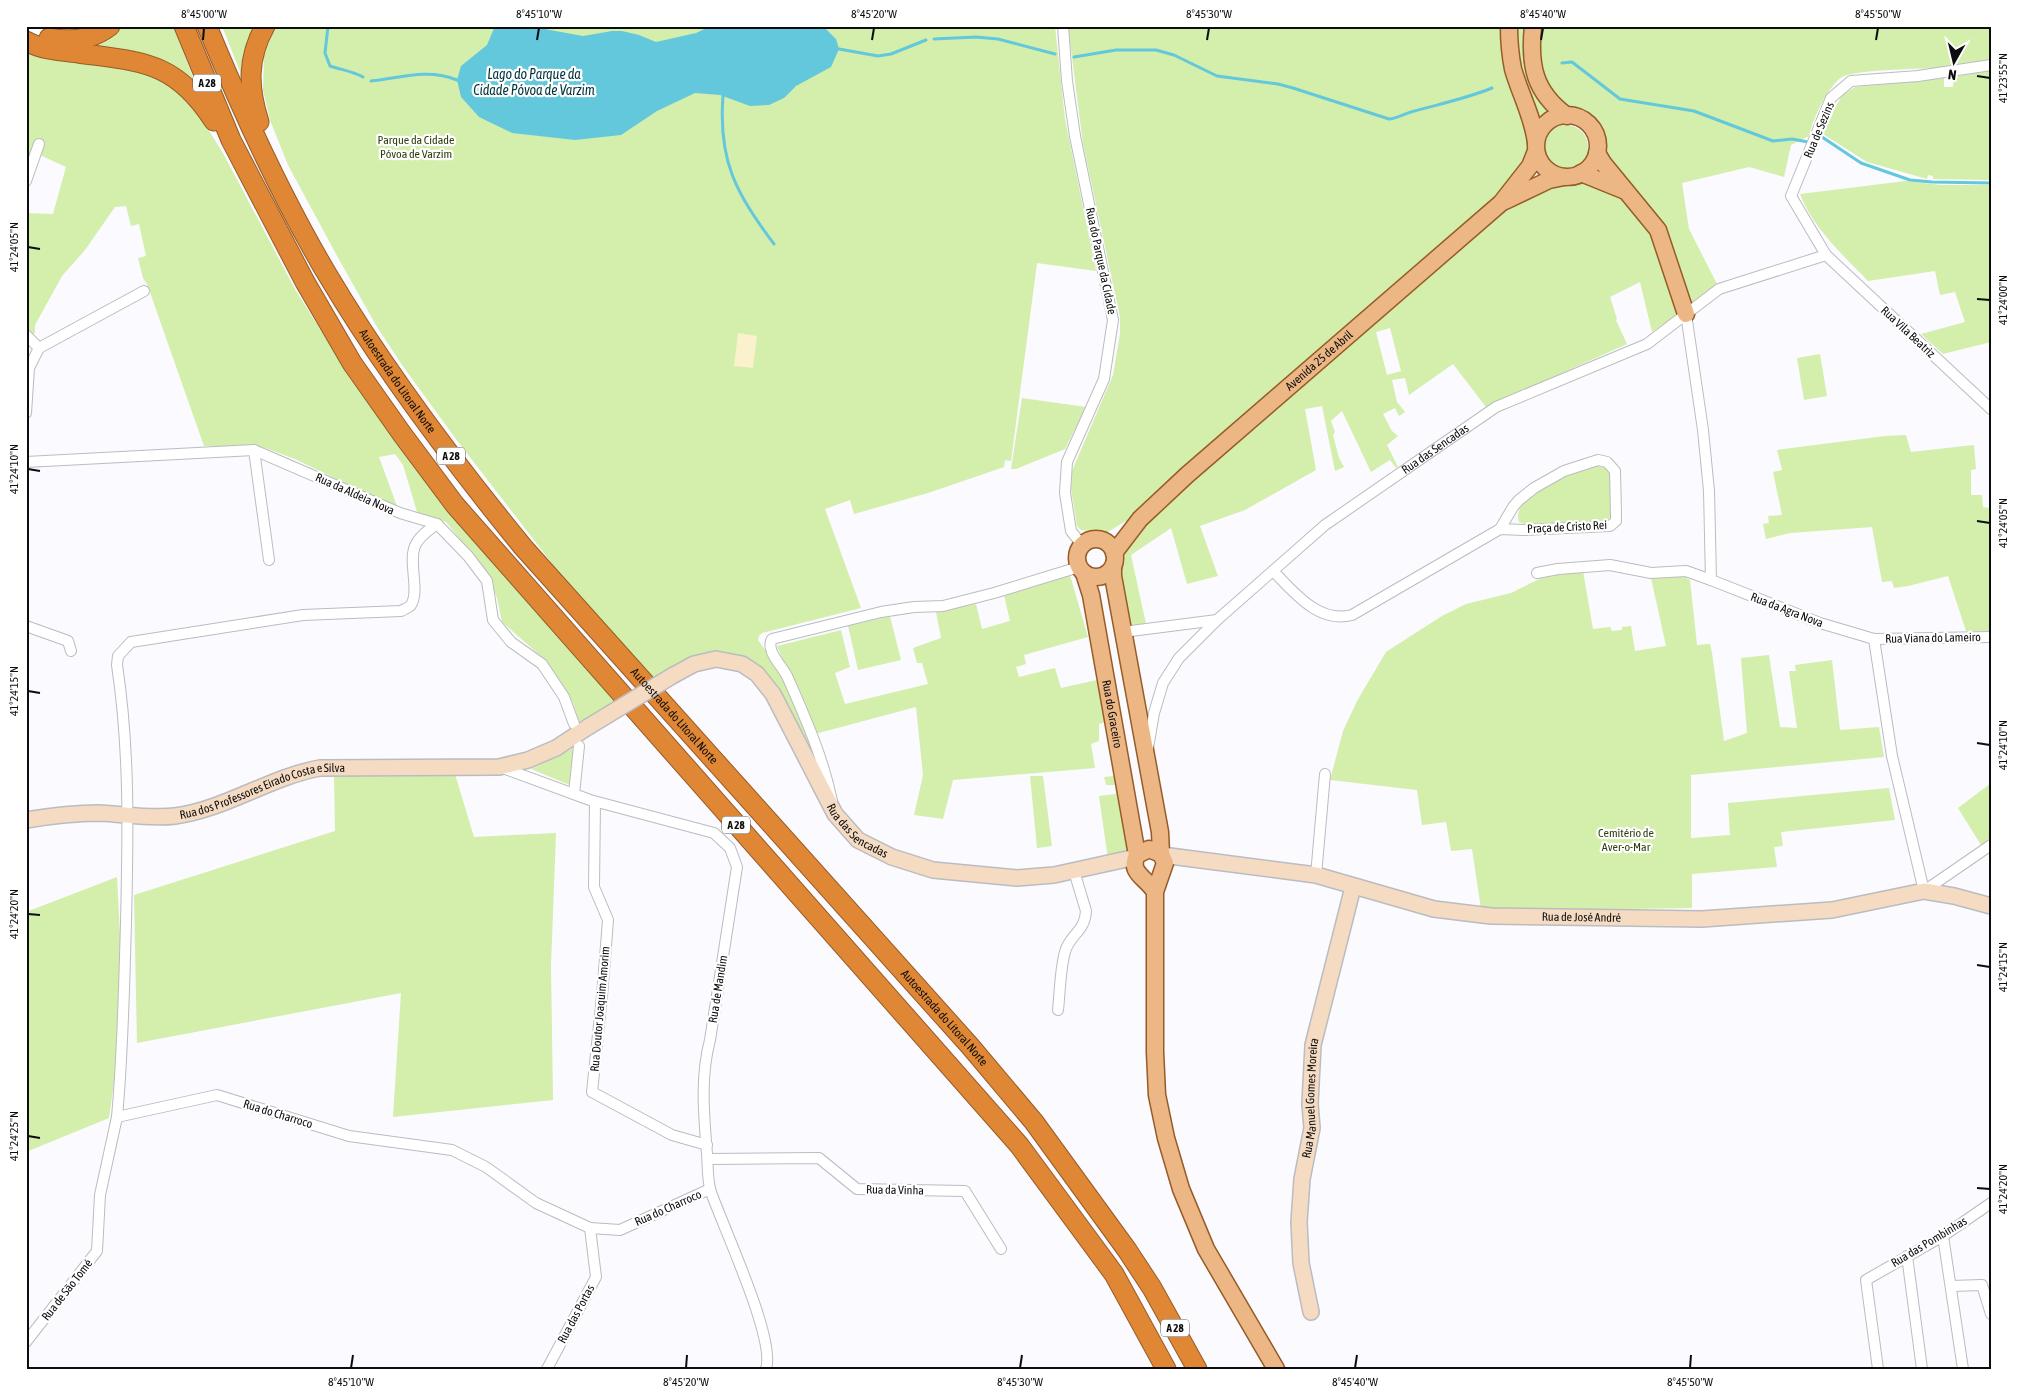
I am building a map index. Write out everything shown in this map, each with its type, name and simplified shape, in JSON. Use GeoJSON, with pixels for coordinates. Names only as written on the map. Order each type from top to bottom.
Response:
{"type":"FeatureCollection","features":[{"type":"Feature","properties":{"kind":"highway"},"geometry":{"type":"LineString","coordinates":[[26,29],[44,37],[74,40],[93,37],[110,26]]}},
{"type":"Feature","properties":{"kind":"highway","name":"Autoestrada do Litoral Norte"},"geometry":{"type":"LineString","coordinates":[[184,26],[231,140],[305,282],[352,363],[402,434],[455,505],[1019,1145],[1114,1274],[1166,1369]]}},
{"type":"Feature","properties":{"kind":"highway","name":"Autoestrada do Litoral Norte"},"geometry":{"type":"LineString","coordinates":[[207,26],[262,151],[332,282],[383,362],[469,480],[523,547],[970,1046],[1034,1122],[1127,1250],[1152,1288],[1197,1369]]}},
{"type":"Feature","properties":{"kind":"highway"},"geometry":{"type":"LineString","coordinates":[[262,151],[262,130],[253,102],[250,73],[256,43],[265,26]]}},
{"type":"Feature","properties":{"kind":"highway"},"geometry":{"type":"LineString","coordinates":[[26,41],[52,50],[146,64],[165,71],[185,84],[202,102],[214,122],[231,140]]}},
{"type":"Feature","properties":{"kind":"main road"},"geometry":{"type":"LineString","coordinates":[[1510,26],[1510,49],[1514,69],[1534,127],[1536,148],[1543,166],[1556,175],[1564,177]]}},
{"type":"Feature","properties":{"kind":"main road"},"geometry":{"type":"LineString","coordinates":[[1533,26],[1532,53],[1536,80],[1545,96],[1567,116],[1582,120],[1589,125],[1594,133],[1597,153],[1588,168],[1581,174],[1626,190]]}},
{"type":"Feature","properties":{"kind":"main road","name":"Avenida 25 de Abril"},"geometry":{"type":"LineString","coordinates":[[1081,570],[1094,577],[1100,577],[1110,571],[1114,560],[1140,519],[1194,469],[1501,203],[1530,166],[1543,127],[1549,121],[1567,116]]}},
{"type":"Feature","properties":{"kind":"main road"},"geometry":{"type":"LineString","coordinates":[[1597,153],[1658,230],[1686,314]]}},
{"type":"Feature","properties":{"kind":"main road","name":"Avenida 25 de Abril"},"geometry":{"type":"LineString","coordinates":[[1501,203],[1549,180],[1581,174]]}},
{"type":"Feature","properties":{"kind":"main road","name":"Avenida 25 de Abril"},"geometry":{"type":"LineString","coordinates":[[1082,545],[1140,519]]}},
{"type":"Feature","properties":{"kind":"main road"},"geometry":{"type":"LineString","coordinates":[[1099,539],[1109,544],[1114,560],[1113,576],[1165,861],[1155,892],[1155,1052],[1157,1095],[1166,1138],[1181,1189],[1206,1249],[1276,1369]]}},
{"type":"Feature","properties":{"kind":"main road"},"geometry":{"type":"LineString","coordinates":[[1081,570],[1077,555],[1082,545]]}},
{"type":"Feature","properties":{"kind":"main road","name":"Rua do Graceiro"},"geometry":{"type":"LineString","coordinates":[[1081,570],[1091,595],[1128,810],[1133,856]]}},
{"type":"Feature","properties":{"kind":"main road"},"geometry":{"type":"LineString","coordinates":[[1128,810],[1133,800],[1140,797],[1146,798],[1155,804]]}},
{"type":"Feature","properties":{"kind":"main road"},"geometry":{"type":"LineString","coordinates":[[1155,892],[1137,874],[1133,856],[1149,849],[1158,851],[1165,861]]}},
{"type":"Feature","properties":{"kind":"main road"},"geometry":{"type":"LineString","coordinates":[[1144,879],[1154,880],[1165,861]]}},
{"type":"Feature","properties":{"kind":"street","name":"Rua do Parque da Cidade"},"geometry":{"type":"LineString","coordinates":[[1063,26],[1067,82],[1075,136],[1113,320],[1104,379],[1066,462],[1065,493],[1071,531],[1082,545]]}},
{"type":"Feature","properties":{"kind":"street","name":"Rua de Sezins"},"geometry":{"type":"LineString","coordinates":[[1826,255],[1791,196],[1831,98],[1851,81],[1918,76],[1991,64]]}},
{"type":"Feature","properties":{"kind":"street"},"geometry":{"type":"LineString","coordinates":[[26,181],[39,144]]}},
{"type":"Feature","properties":{"kind":"street","name":"Rua das Sencadas"},"geometry":{"type":"LineString","coordinates":[[1146,762],[1154,713],[1163,683],[1179,658],[1217,620],[1325,525],[1484,414],[1521,395],[1639,348],[1658,336],[1719,289],[1826,255]]}},
{"type":"Feature","properties":{"kind":"street","name":"Rua Vila Beatriz"},"geometry":{"type":"LineString","coordinates":[[1826,255],[1991,409]]}},
{"type":"Feature","properties":{"kind":"street"},"geometry":{"type":"LineString","coordinates":[[26,413],[30,358],[38,348],[144,290]]}},
{"type":"Feature","properties":{"kind":"street"},"geometry":{"type":"LineString","coordinates":[[1686,314],[1703,430],[1709,491],[1710,580]]}},
{"type":"Feature","properties":{"kind":"street"},"geometry":{"type":"LineString","coordinates":[[26,335],[38,348]]}},
{"type":"Feature","properties":{"kind":"street"},"geometry":{"type":"LineString","coordinates":[[254,450],[269,560]]}},
{"type":"Feature","properties":{"kind":"street","name":"Rua da Aldeia Nova"},"geometry":{"type":"LineString","coordinates":[[26,462],[254,450],[400,513],[437,524],[468,556],[487,581],[493,620],[511,642],[542,664],[581,725]]}},
{"type":"Feature","properties":{"kind":"street","name":"Praça de Cristo Rei"},"geometry":{"type":"LineString","coordinates":[[1598,460],[1607,462],[1615,471],[1616,521],[1610,526],[1524,530],[1500,529],[1508,513],[1518,500],[1559,474],[1598,460]]}},
{"type":"Feature","properties":{"kind":"street"},"geometry":{"type":"LineString","coordinates":[[117,1117],[122,1063],[128,817],[123,706],[117,665],[118,656],[132,642],[303,615],[401,611],[410,606],[414,597],[413,556],[415,546],[422,535],[437,524]]}},
{"type":"Feature","properties":{"kind":"street"},"geometry":{"type":"LineString","coordinates":[[1272,571],[1307,605],[1334,615],[1348,616],[1500,529]]}},
{"type":"Feature","properties":{"kind":"street","name":"Rua da Agra Nova"},"geometry":{"type":"LineString","coordinates":[[1536,573],[1558,569],[1610,565],[1651,573],[1686,571],[1820,623],[1874,639]]}},
{"type":"Feature","properties":{"kind":"street"},"geometry":{"type":"LineString","coordinates":[[835,814],[821,758],[786,674],[771,649],[770,643],[772,638],[881,612],[943,606],[1081,570]]}},
{"type":"Feature","properties":{"kind":"street"},"geometry":{"type":"LineString","coordinates":[[1123,632],[1217,620]]}},
{"type":"Feature","properties":{"kind":"street"},"geometry":{"type":"LineString","coordinates":[[26,626],[68,641],[71,651]]}},
{"type":"Feature","properties":{"kind":"street","name":"Rua Viana do Lameiro"},"geometry":{"type":"LineString","coordinates":[[1874,639],[1991,637]]}},
{"type":"Feature","properties":{"kind":"street"},"geometry":{"type":"LineString","coordinates":[[1874,639],[1892,756],[1924,891],[1991,844]]}},
{"type":"Feature","properties":{"kind":"street","name":"Rua das Sencadas"},"geometry":{"type":"LineString","coordinates":[[581,725],[694,664],[716,659],[742,664],[757,674],[773,694],[835,814],[849,833],[868,846],[924,868],[1008,878],[1039,877],[1074,871],[1133,856]]}},
{"type":"Feature","properties":{"kind":"street","name":"Rua dos Professores Eirado Costa e Silva"},"geometry":{"type":"LineString","coordinates":[[26,820],[77,814],[128,817],[174,816],[203,810],[298,772],[320,768],[499,766],[528,760],[556,748],[581,725]]}},
{"type":"Feature","properties":{"kind":"street"},"geometry":{"type":"LineString","coordinates":[[574,794],[579,746]]}},
{"type":"Feature","properties":{"kind":"street","name":"Rua de Mandim"},"geometry":{"type":"LineString","coordinates":[[499,766],[596,802],[714,833],[730,848],[737,867],[706,1056],[703,1101],[710,1189],[763,1329],[768,1362],[766,1369]]}},
{"type":"Feature","properties":{"kind":"street"},"geometry":{"type":"LineString","coordinates":[[1316,875],[1325,774]]}},
{"type":"Feature","properties":{"kind":"street","name":"Rua Doutor Joaquim Amorim"},"geometry":{"type":"LineString","coordinates":[[596,802],[594,886],[608,920],[592,1092],[672,1136],[707,1145]]}},
{"type":"Feature","properties":{"kind":"street","name":"Rua de José André"},"geometry":{"type":"LineString","coordinates":[[1165,861],[1316,875],[1434,909],[1491,916],[1702,919],[1832,910],[1924,891],[1991,906]]}},
{"type":"Feature","properties":{"kind":"street"},"geometry":{"type":"LineString","coordinates":[[1058,1010],[1065,951],[1082,928],[1086,917],[1086,911],[1074,871]]}},
{"type":"Feature","properties":{"kind":"street","name":"Rua Manuel Gomes Moreira"},"geometry":{"type":"LineString","coordinates":[[1311,1312],[1301,1263],[1299,1222],[1302,1179],[1312,1128],[1310,1104],[1313,1045],[1353,887]]}},
{"type":"Feature","properties":{"kind":"street","name":"Rua do Charroco"},"geometry":{"type":"LineString","coordinates":[[117,1117],[217,1095],[349,1136],[452,1150],[486,1167],[536,1203],[590,1228],[620,1230],[710,1189]]}},
{"type":"Feature","properties":{"kind":"street","name":"Rua de São Tomé"},"geometry":{"type":"LineString","coordinates":[[26,1342],[97,1251],[100,1195],[117,1117]]}},
{"type":"Feature","properties":{"kind":"street","name":"Rua da Vinha"},"geometry":{"type":"LineString","coordinates":[[708,1159],[819,1158],[857,1189],[964,1191],[1001,1249]]}},
{"type":"Feature","properties":{"kind":"street","name":"Rua das Pombinhas"},"geometry":{"type":"LineString","coordinates":[[1878,1369],[1866,1280],[1943,1236],[1991,1203]]}},
{"type":"Feature","properties":{"kind":"street","name":"Rua das Portas"},"geometry":{"type":"LineString","coordinates":[[547,1369],[596,1277],[590,1228]]}},
{"type":"Feature","properties":{"kind":"street"},"geometry":{"type":"LineString","coordinates":[[1943,1236],[1963,1369]]}},
{"type":"Feature","properties":{"kind":"street"},"geometry":{"type":"LineString","coordinates":[[1907,1256],[1922,1369]]}},
{"type":"Feature","properties":{"kind":"street"},"geometry":{"type":"LineString","coordinates":[[1952,1286],[1982,1285],[1991,1314]]}},
{"type":"Feature","properties":{"kind":"green space"},"geometry":{"type":"Polygon","coordinates":[[[119,26],[173,26],[196,85],[40,42],[119,26]]]}},
{"type":"Feature","properties":{"kind":"green space"},"geometry":{"type":"Polygon","coordinates":[[[222,26],[259,26],[243,79],[222,26]]]}},
{"type":"Feature","properties":{"kind":"green space","name":"Parque da Cidade Póvoa de Varzim"},"geometry":{"type":"Polygon","coordinates":[[[275,26],[1055,26],[1065,119],[1096,271],[1037,263],[1011,461],[1005,460],[1004,467],[928,493],[854,514],[850,500],[825,509],[861,608],[762,633],[758,640],[782,674],[821,774],[773,682],[756,663],[743,656],[719,652],[710,653],[684,662],[652,679],[564,579],[456,439],[377,327],[288,165],[270,120],[263,90],[264,56],[275,26]]]}},
{"type":"Feature","properties":{"kind":"green space"},"geometry":{"type":"Polygon","coordinates":[[[1068,26],[1504,26],[1528,133],[1527,163],[1516,178],[1136,515],[1106,533],[1081,530],[1077,526],[1071,489],[1072,471],[1113,375],[1120,334],[1120,317],[1083,144],[1068,26]]]}},
{"type":"Feature","properties":{"kind":"green space"},"geometry":{"type":"Polygon","coordinates":[[[1514,26],[1528,26],[1539,99],[1549,110],[1537,117],[1519,68],[1514,26]]]}},
{"type":"Feature","properties":{"kind":"green space"},"geometry":{"type":"Polygon","coordinates":[[[1538,26],[1991,26],[1991,59],[1934,68],[1886,70],[1842,77],[1831,88],[1821,104],[1809,136],[1791,145],[1784,177],[1749,167],[1682,183],[1689,229],[1717,284],[1688,306],[1663,222],[1606,158],[1607,143],[1600,123],[1583,109],[1564,104],[1550,90],[1545,80],[1539,57],[1538,26]]]}},
{"type":"Feature","properties":{"kind":"green space"},"geometry":{"type":"Polygon","coordinates":[[[26,49],[112,64],[163,77],[189,99],[223,153],[296,291],[330,345],[616,702],[581,728],[573,703],[543,658],[502,622],[497,598],[484,569],[446,522],[418,515],[403,465],[395,454],[379,457],[398,509],[295,459],[265,448],[256,446],[204,446],[147,284],[143,278],[138,258],[146,256],[139,224],[131,226],[126,206],[115,207],[85,250],[62,276],[35,325],[35,333],[28,339],[26,347],[26,213],[53,214],[66,167],[40,155],[43,142],[37,138],[26,170],[26,49]]]}},
{"type":"Feature","properties":{"kind":"green space"},"geometry":{"type":"Polygon","coordinates":[[[1991,70],[1991,180],[1933,179],[1933,176],[1928,175],[1927,179],[1867,162],[1823,134],[1832,112],[1842,96],[1855,87],[1944,78],[1944,87],[1953,87],[1954,77],[1991,70]]]}},
{"type":"Feature","properties":{"kind":"green space"},"geometry":{"type":"Polygon","coordinates":[[[1566,125],[1578,129],[1584,135],[1588,147],[1584,159],[1578,165],[1566,169],[1554,165],[1548,159],[1544,147],[1548,135],[1554,129],[1566,125]]]}},
{"type":"Feature","properties":{"kind":"green space"},"geometry":{"type":"Polygon","coordinates":[[[1906,181],[1941,185],[1991,185],[1991,342],[1943,354],[1921,334],[1965,322],[1955,292],[1940,295],[1935,271],[1868,281],[1821,230],[1800,194],[1906,181]]]}},
{"type":"Feature","properties":{"kind":"green space"},"geometry":{"type":"Polygon","coordinates":[[[1588,182],[1619,196],[1653,231],[1680,313],[1652,332],[1640,282],[1610,297],[1616,320],[1627,344],[1486,407],[1453,364],[1409,395],[1405,378],[1392,380],[1397,402],[1405,412],[1399,416],[1395,408],[1383,414],[1392,431],[1398,436],[1387,445],[1398,467],[1396,468],[1390,460],[1371,472],[1342,411],[1331,421],[1335,432],[1333,435],[1339,458],[1344,467],[1335,471],[1322,406],[1305,409],[1316,470],[1245,510],[1200,526],[1218,576],[1187,584],[1171,528],[1131,555],[1146,624],[1126,626],[1118,577],[1122,558],[1131,535],[1522,197],[1553,185],[1567,187],[1588,182]],[[1390,328],[1376,332],[1387,375],[1401,371],[1390,328]]]}},
{"type":"Feature","properties":{"kind":"green space"},"geometry":{"type":"Polygon","coordinates":[[[1820,354],[1827,396],[1804,400],[1797,358],[1820,354]]]}},
{"type":"Feature","properties":{"kind":"green space"},"geometry":{"type":"Polygon","coordinates":[[[1022,398],[1086,407],[1065,449],[1016,469],[1011,469],[1022,398]]]}},
{"type":"Feature","properties":{"kind":"green space"},"geometry":{"type":"Polygon","coordinates":[[[1906,435],[1911,452],[1974,445],[1976,469],[1971,470],[1971,495],[1982,495],[1983,507],[1989,508],[1991,518],[1991,631],[1966,631],[1948,576],[1894,588],[1892,581],[1882,582],[1872,527],[1790,533],[1766,539],[1763,524],[1769,523],[1768,516],[1782,515],[1773,472],[1782,470],[1777,450],[1906,435]]]}},
{"type":"Feature","properties":{"kind":"green space"},"geometry":{"type":"Polygon","coordinates":[[[1597,465],[1605,468],[1610,474],[1612,515],[1607,522],[1530,526],[1519,522],[1519,512],[1524,502],[1534,494],[1561,479],[1597,465]]]}},
{"type":"Feature","properties":{"kind":"green space","name":"Cemitério de Aver-o-Mar"},"geometry":{"type":"Polygon","coordinates":[[[1583,571],[1593,629],[1610,627],[1612,631],[1622,630],[1622,627],[1631,626],[1635,651],[1666,646],[1651,578],[1686,575],[1686,578],[1690,580],[1697,645],[1710,644],[1724,741],[1747,733],[1741,658],[1769,655],[1780,727],[1797,728],[1789,671],[1796,671],[1795,665],[1832,660],[1840,730],[1879,727],[1884,757],[1691,775],[1691,838],[1730,835],[1728,803],[1889,788],[1895,820],[1781,832],[1783,846],[1774,847],[1777,867],[1692,874],[1692,908],[1497,911],[1481,909],[1472,849],[1451,851],[1446,822],[1422,825],[1417,790],[1330,780],[1343,731],[1357,701],[1386,652],[1442,616],[1466,604],[1511,593],[1543,577],[1583,571]]]}},
{"type":"Feature","properties":{"kind":"green space"},"geometry":{"type":"Polygon","coordinates":[[[1070,575],[1088,637],[1024,655],[1026,664],[1016,667],[1019,677],[1055,668],[1061,688],[1097,680],[1105,722],[1099,724],[1099,741],[1091,744],[1095,768],[953,780],[943,819],[914,815],[923,775],[916,707],[815,734],[777,646],[841,630],[850,667],[835,673],[845,704],[928,684],[922,663],[917,663],[913,648],[941,638],[936,612],[976,604],[982,629],[1010,621],[1004,595],[1070,575]]]}},
{"type":"Feature","properties":{"kind":"green space"},"geometry":{"type":"Polygon","coordinates":[[[890,616],[901,660],[858,670],[848,626],[890,616]]]}},
{"type":"Feature","properties":{"kind":"green space"},"geometry":{"type":"Polygon","coordinates":[[[576,747],[572,786],[531,769],[576,747]]]}},
{"type":"Feature","properties":{"kind":"green space"},"geometry":{"type":"Polygon","coordinates":[[[455,774],[474,837],[556,833],[551,965],[553,1100],[393,1117],[401,993],[137,1043],[134,895],[335,831],[334,776],[455,774]]]}},
{"type":"Feature","properties":{"kind":"green space"},"geometry":{"type":"Polygon","coordinates":[[[1030,776],[1043,776],[1052,846],[1037,848],[1030,776]]]}},
{"type":"Feature","properties":{"kind":"green space"},"geometry":{"type":"Polygon","coordinates":[[[1114,776],[1118,778],[1128,849],[1125,853],[1108,859],[1099,796],[1116,794],[1115,785],[1106,785],[1104,777],[1114,776]]]}},
{"type":"Feature","properties":{"kind":"green space"},"geometry":{"type":"Polygon","coordinates":[[[1991,783],[1991,840],[1981,845],[1958,808],[1991,783]]]}},
{"type":"Feature","properties":{"kind":"green space"},"geometry":{"type":"Polygon","coordinates":[[[117,877],[124,1011],[109,1118],[26,1152],[26,912],[117,877]]]}},
{"type":"Feature","properties":{"kind":"sand"},"geometry":{"type":"Polygon","coordinates":[[[738,333],[757,336],[753,368],[734,366],[738,333]]]}},
{"type":"Feature","properties":{"kind":"water","name":"Lago do Parque da Cidade Póvoa de Varzim"},"geometry":{"type":"Polygon","coordinates":[[[495,26],[516,26],[527,29],[528,26],[583,36],[622,31],[656,42],[696,33],[711,26],[823,26],[836,39],[839,49],[831,67],[796,86],[784,98],[769,105],[750,106],[720,95],[695,93],[657,111],[621,135],[575,140],[512,133],[479,117],[461,97],[457,80],[461,66],[487,45],[495,26]]]}},
{"type":"Feature","properties":{"kind":"waterway"},"geometry":{"type":"LineString","coordinates":[[328,26],[325,53],[330,66],[363,77]]}},
{"type":"Feature","properties":{"kind":"waterway"},"geometry":{"type":"LineString","coordinates":[[934,39],[976,37],[998,39],[1055,54]]}},
{"type":"Feature","properties":{"kind":"waterway"},"geometry":{"type":"LineString","coordinates":[[839,49],[878,56],[891,54],[926,40]]}},
{"type":"Feature","properties":{"kind":"waterway"},"geometry":{"type":"LineString","coordinates":[[1074,57],[1116,50],[1156,50],[1174,55],[1217,76],[1278,84],[1389,119],[1492,88]]}},
{"type":"Feature","properties":{"kind":"waterway"},"geometry":{"type":"LineString","coordinates":[[1562,63],[1572,62],[1620,99],[1694,111],[1773,141],[1792,139],[1808,142]]}},
{"type":"Feature","properties":{"kind":"waterway"},"geometry":{"type":"LineString","coordinates":[[371,81],[425,74],[446,76],[457,80]]}},
{"type":"Feature","properties":{"kind":"waterway"},"geometry":{"type":"LineString","coordinates":[[723,96],[722,119],[724,139],[732,175],[749,208],[774,244]]}},
{"type":"Feature","properties":{"kind":"waterway"},"geometry":{"type":"LineString","coordinates":[[1822,137],[1861,163],[1910,180],[1991,183]]}}]}
